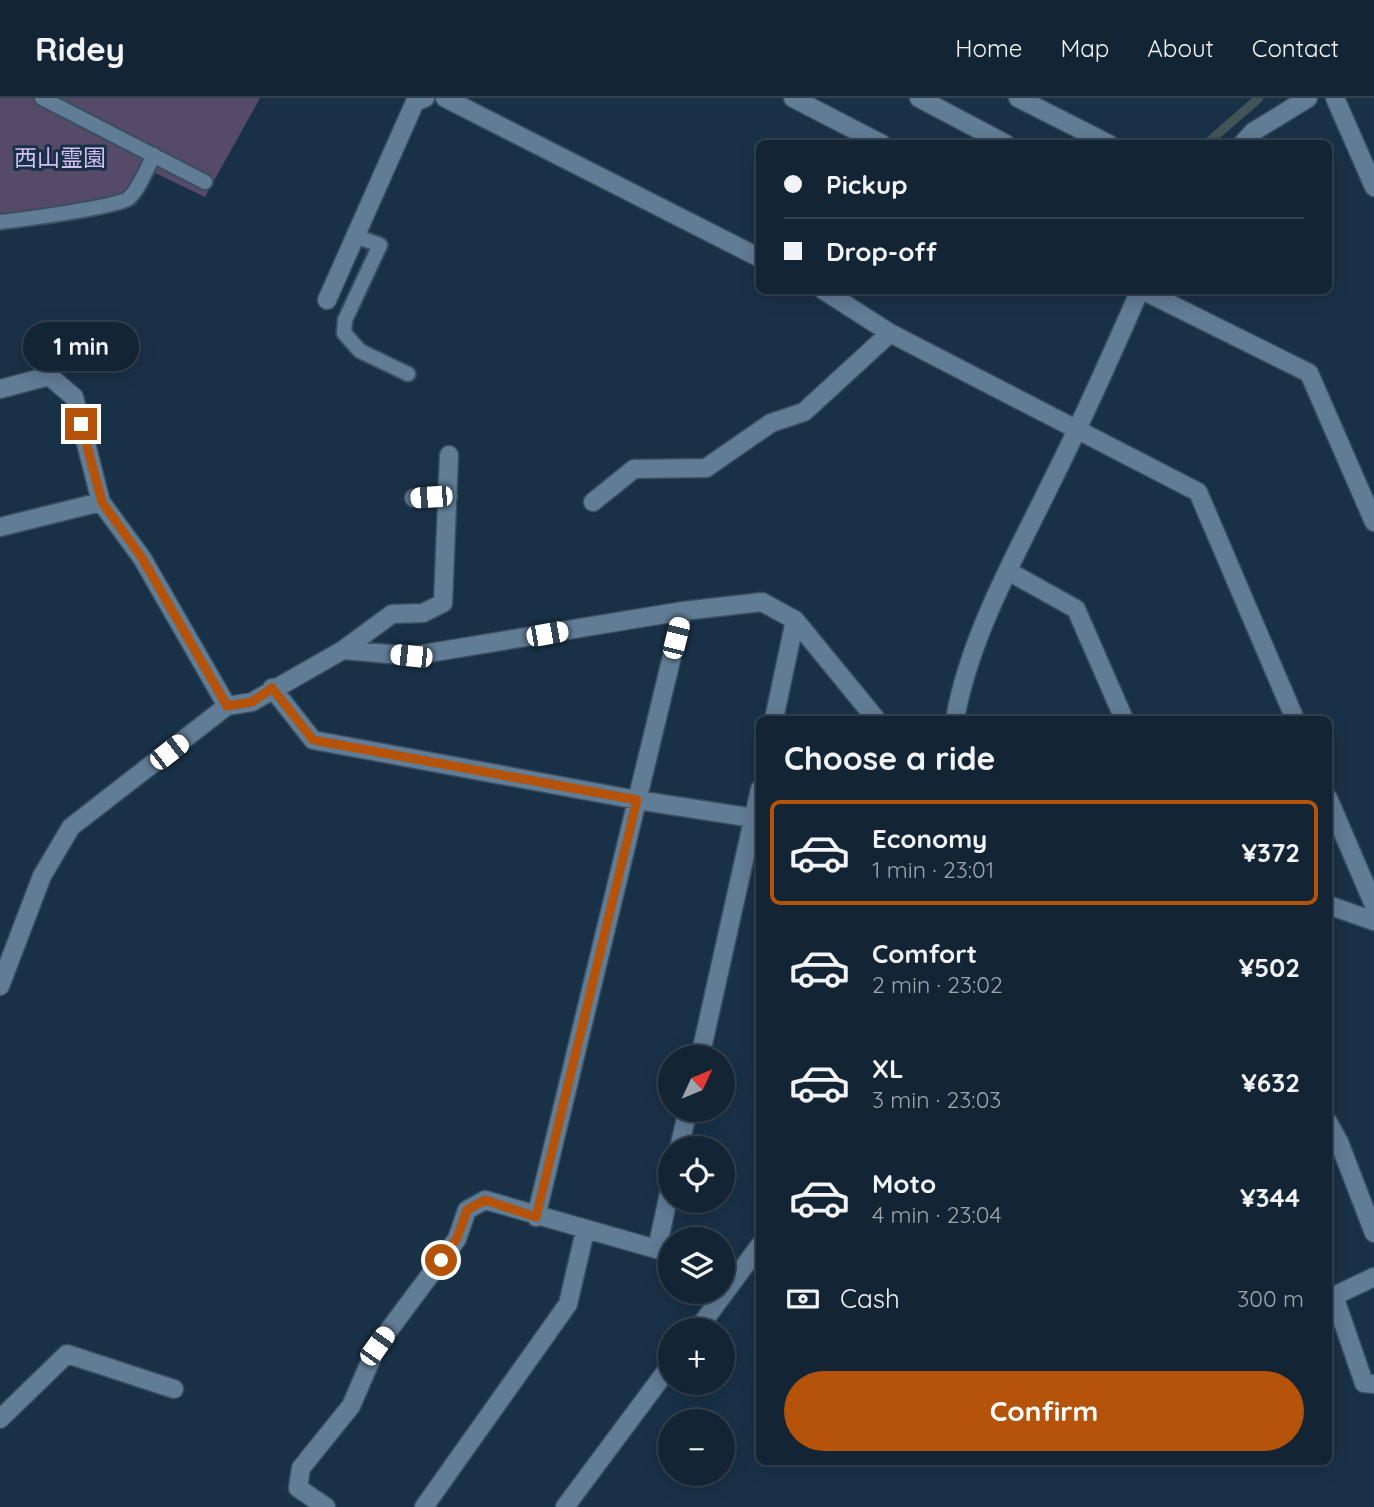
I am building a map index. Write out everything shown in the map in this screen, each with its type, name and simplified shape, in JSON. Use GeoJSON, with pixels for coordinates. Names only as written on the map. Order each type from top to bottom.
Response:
{"type":"FeatureCollection","features":[{"type":"Feature","properties":{"kind":"street"},"geometry":{"type":"LineString","coordinates":[[327,300],[415,102],[425,98]]}},
{"type":"Feature","properties":{"kind":"street"},"geometry":{"type":"LineString","coordinates":[[445,98],[756,256]]}},
{"type":"Feature","properties":{"kind":"street"},"geometry":{"type":"LineString","coordinates":[[793,98],[875,140]]}},
{"type":"Feature","properties":{"kind":"street"},"geometry":{"type":"LineString","coordinates":[[919,98],[998,140]]}},
{"type":"Feature","properties":{"kind":"street"},"geometry":{"type":"LineString","coordinates":[[1018,98],[1101,140]]}},
{"type":"Feature","properties":{"kind":"street"},"geometry":{"type":"LineString","coordinates":[[1246,140],[1253,132],[1308,98]]}},
{"type":"Feature","properties":{"kind":"street"},"geometry":{"type":"LineString","coordinates":[[1335,98],[1374,187]]}},
{"type":"Feature","properties":{"kind":"street"},"geometry":{"type":"LineString","coordinates":[[834,294],[890,334],[1198,492],[1294,716]]}},
{"type":"Feature","properties":{"kind":"street"},"geometry":{"type":"LineString","coordinates":[[956,716],[961,685],[1008,571],[1077,431],[1139,294]]}},
{"type":"Feature","properties":{"kind":"street"},"geometry":{"type":"LineString","coordinates":[[1149,294],[1309,373],[1374,522]]}},
{"type":"Feature","properties":{"kind":"street"},"geometry":{"type":"LineString","coordinates":[[593,502],[634,469],[706,468],[771,423],[804,412],[890,334]]}},
{"type":"Feature","properties":{"kind":"street"},"geometry":{"type":"LineString","coordinates":[[0,389],[49,376],[74,397],[102,502],[142,558],[227,706]]}},
{"type":"Feature","properties":{"kind":"street"},"geometry":{"type":"LineString","coordinates":[[0,986],[42,876],[71,827],[227,706],[252,702],[272,688],[343,650],[393,614],[423,613],[443,603],[449,455]]}},
{"type":"Feature","properties":{"kind":"street"},"geometry":{"type":"LineString","coordinates":[[414,498],[447,496]]}},
{"type":"Feature","properties":{"kind":"street"},"geometry":{"type":"LineString","coordinates":[[0,527],[102,502]]}},
{"type":"Feature","properties":{"kind":"street"},"geometry":{"type":"LineString","coordinates":[[1008,571],[1076,609],[1123,716]]}},
{"type":"Feature","properties":{"kind":"street"},"geometry":{"type":"LineString","coordinates":[[343,650],[411,656],[683,611],[762,602],[795,620],[874,716]]}},
{"type":"Feature","properties":{"kind":"street"},"geometry":{"type":"LineString","coordinates":[[536,1217],[683,611]]}},
{"type":"Feature","properties":{"kind":"street"},"geometry":{"type":"LineString","coordinates":[[775,716],[795,620]]}},
{"type":"Feature","properties":{"kind":"street"},"geometry":{"type":"LineString","coordinates":[[272,688],[313,740],[637,800],[756,818]]}},
{"type":"Feature","properties":{"kind":"street"},"geometry":{"type":"LineString","coordinates":[[1332,807],[1374,905]]}},
{"type":"Feature","properties":{"kind":"street"},"geometry":{"type":"LineString","coordinates":[[703,1045],[756,822]]}},
{"type":"Feature","properties":{"kind":"street"},"geometry":{"type":"LineString","coordinates":[[1332,906],[1374,921]]}},
{"type":"Feature","properties":{"kind":"street"},"geometry":{"type":"LineString","coordinates":[[1332,1129],[1374,1233]]}},
{"type":"Feature","properties":{"kind":"street"},"geometry":{"type":"LineString","coordinates":[[326,1507],[298,1488],[300,1468],[351,1406],[377,1346],[457,1238],[467,1210],[485,1200],[536,1217],[658,1249]]}},
{"type":"Feature","properties":{"kind":"street"},"geometry":{"type":"LineString","coordinates":[[424,1507],[568,1304],[586,1231]]}},
{"type":"Feature","properties":{"kind":"street"},"geometry":{"type":"LineString","coordinates":[[735,1269],[756,1249]]}},
{"type":"Feature","properties":{"kind":"street"},"geometry":{"type":"LineString","coordinates":[[1374,1277],[1334,1296],[1364,1383],[1374,1384]]}},
{"type":"Feature","properties":{"kind":"street"},"geometry":{"type":"LineString","coordinates":[[0,1419],[67,1354],[174,1390]]}},
{"type":"Feature","properties":{"kind":"street"},"geometry":{"type":"LineString","coordinates":[[565,1507],[658,1382]]}},
{"type":"Feature","properties":{"kind":"lane"},"geometry":{"type":"LineString","coordinates":[[42,98],[205,182]]}},
{"type":"Feature","properties":{"kind":"lane"},"geometry":{"type":"LineString","coordinates":[[0,222],[47,218],[77,209],[120,203],[130,198],[154,155]]}},
{"type":"Feature","properties":{"kind":"lane"},"geometry":{"type":"LineString","coordinates":[[355,236],[380,245],[345,320],[344,333],[359,351],[408,374]]}},
{"type":"Feature","properties":{"kind":"green space","name":"西山霊園"},"geometry":{"type":"Polygon","coordinates":[[[0,98],[260,98],[205,197],[153,172],[136,205],[0,227],[0,98]]]}},
{"type":"Feature","properties":{"kind":"waterway"},"geometry":{"type":"LineString","coordinates":[[1211,140],[1259,98]]}},
{"type":"Feature","properties":{"kind":"route"},"geometry":{"type":"LineString","coordinates":[[81,424],[102,502],[142,558],[227,706],[252,702],[272,688],[313,740],[637,800],[536,1217],[485,1200],[467,1210],[457,1238],[441,1260]]}}]}
